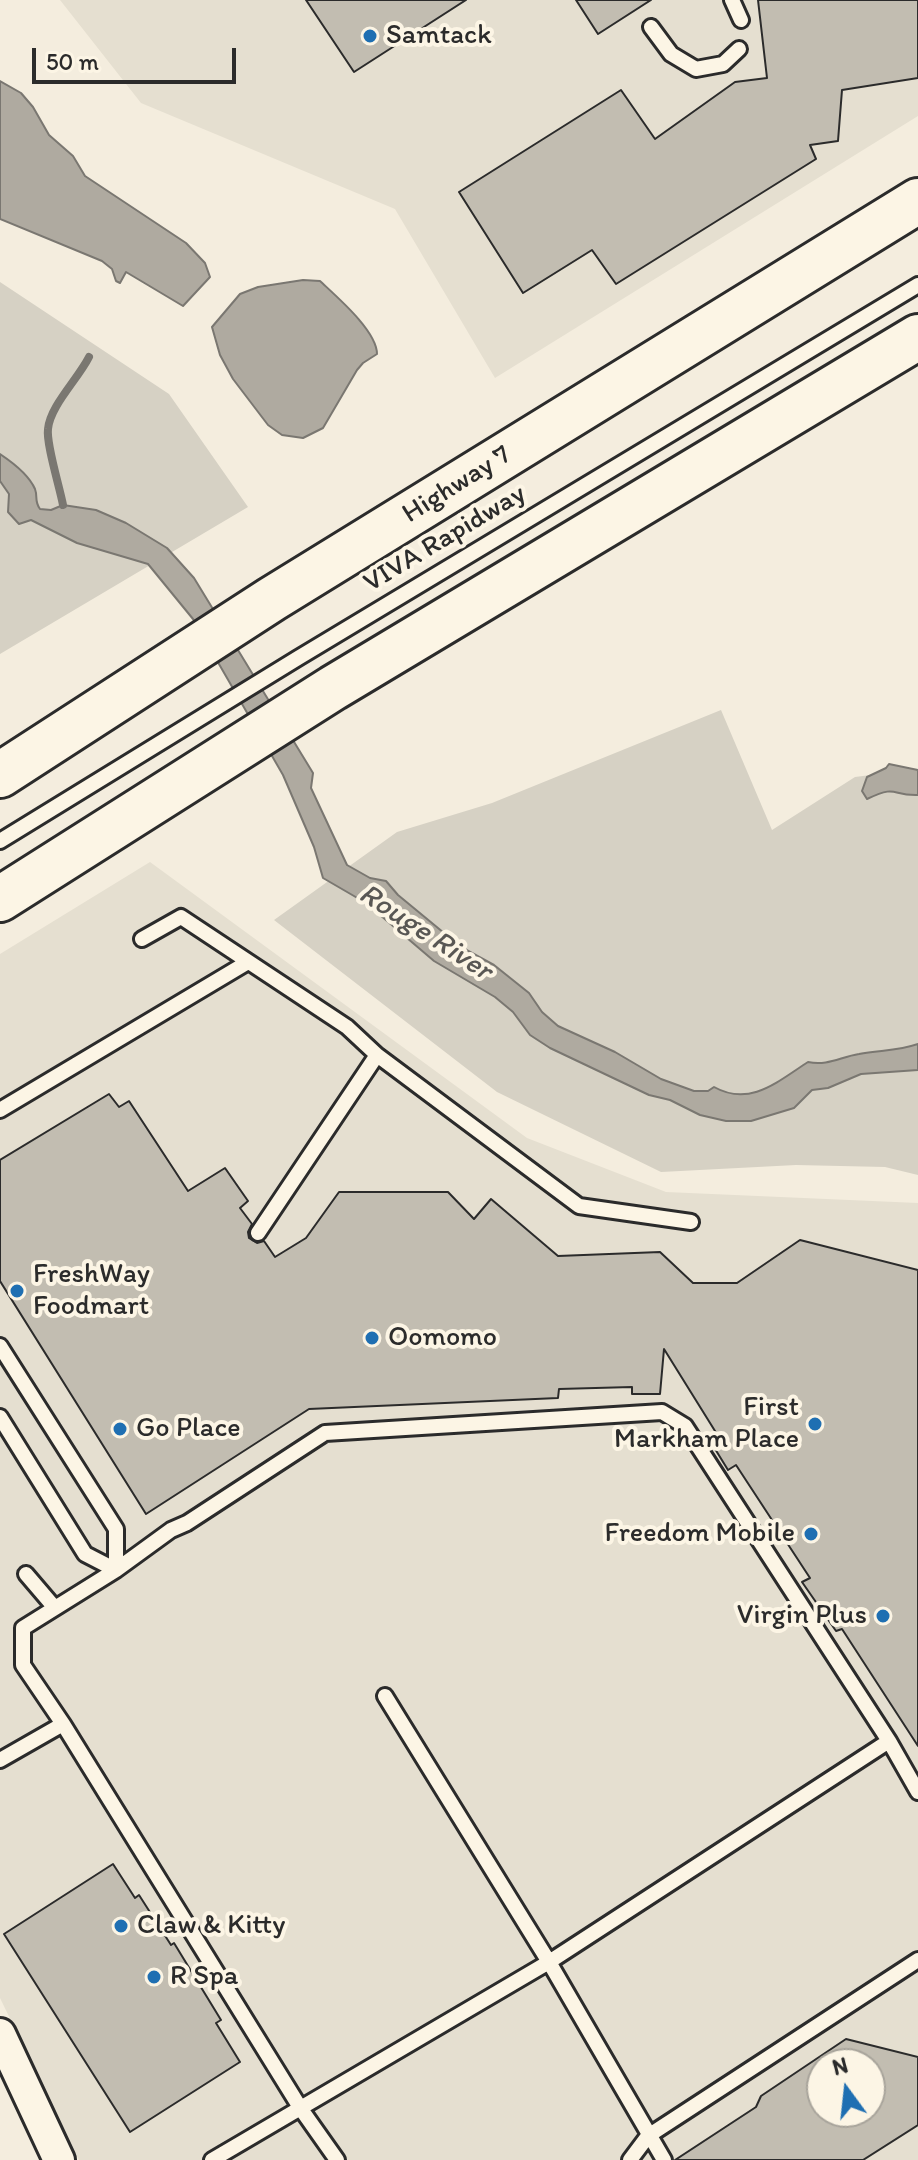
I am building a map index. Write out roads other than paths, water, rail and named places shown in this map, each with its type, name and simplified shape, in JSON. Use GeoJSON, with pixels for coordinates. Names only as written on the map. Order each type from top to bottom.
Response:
{"type":"FeatureCollection","features":[{"type":"Feature","properties":{"kind":"main road","name":"Highway 7"},"geometry":{"type":"LineString","coordinates":[[0,775],[272,599],[918,201]]}},
{"type":"Feature","properties":{"kind":"main road"},"geometry":{"type":"LineString","coordinates":[[0,899],[333,688],[918,337]]}},
{"type":"Feature","properties":{"kind":"street"},"geometry":{"type":"LineString","coordinates":[[0,2034],[59,2160]]}},
{"type":"Feature","properties":{"kind":"lane"},"geometry":{"type":"LineString","coordinates":[[732,0],[741,20]]}},
{"type":"Feature","properties":{"kind":"lane"},"geometry":{"type":"LineString","coordinates":[[651,27],[671,54],[696,69],[723,64],[739,49]]}},
{"type":"Feature","properties":{"kind":"lane","name":"VIVA Rapidway"},"geometry":{"type":"LineString","coordinates":[[0,841],[918,285]]}},
{"type":"Feature","properties":{"kind":"lane"},"geometry":{"type":"LineString","coordinates":[[142,939],[181,917],[347,1027],[377,1055],[579,1206],[691,1222]]}},
{"type":"Feature","properties":{"kind":"lane"},"geometry":{"type":"LineString","coordinates":[[0,1110],[248,962]]}},
{"type":"Feature","properties":{"kind":"lane"},"geometry":{"type":"LineString","coordinates":[[258,1233],[377,1055]]}},
{"type":"Feature","properties":{"kind":"lane"},"geometry":{"type":"LineString","coordinates":[[0,1346],[116,1529],[116,1570]]}},
{"type":"Feature","properties":{"kind":"lane"},"geometry":{"type":"LineString","coordinates":[[337,2160],[301,2109],[63,1724],[23,1665],[23,1628],[116,1570],[171,1530],[187,1523],[325,1433],[662,1412],[685,1426],[889,1741],[918,1792]]}},
{"type":"Feature","properties":{"kind":"lane"},"geometry":{"type":"LineString","coordinates":[[0,1417],[85,1554],[116,1570]]}},
{"type":"Feature","properties":{"kind":"lane"},"geometry":{"type":"LineString","coordinates":[[26,1574],[55,1608]]}},
{"type":"Feature","properties":{"kind":"lane"},"geometry":{"type":"LineString","coordinates":[[385,1696],[549,1962],[664,2160]]}},
{"type":"Feature","properties":{"kind":"lane"},"geometry":{"type":"LineString","coordinates":[[0,1760],[63,1724]]}},
{"type":"Feature","properties":{"kind":"lane"},"geometry":{"type":"LineString","coordinates":[[212,2160],[549,1962],[889,1741]]}},
{"type":"Feature","properties":{"kind":"lane"},"geometry":{"type":"LineString","coordinates":[[630,2160],[648,2136],[918,1960]]}},
{"type":"Feature","properties":{"kind":"water"},"geometry":{"type":"Polygon","coordinates":[[[0,81],[21,93],[49,135],[73,156],[85,176],[186,243],[205,263],[210,277],[183,306],[126,272],[120,283],[116,281],[112,269],[102,261],[0,219],[0,81]]]}},
{"type":"Feature","properties":{"kind":"water"},"geometry":{"type":"Polygon","coordinates":[[[303,280],[320,281],[346,305],[370,335],[377,354],[357,370],[323,428],[303,438],[282,435],[268,425],[233,379],[220,355],[212,327],[240,294],[258,287],[303,280]]]}},
{"type":"Feature","properties":{"kind":"water","name":"Rouge River"},"geometry":{"type":"Polygon","coordinates":[[[0,454],[29,479],[40,509],[51,510],[63,505],[96,510],[126,523],[167,548],[194,578],[313,773],[311,788],[347,865],[370,878],[386,881],[398,895],[461,947],[494,965],[529,993],[542,1012],[558,1026],[615,1052],[661,1079],[694,1091],[708,1091],[714,1087],[727,1092],[751,1093],[763,1090],[808,1062],[828,1062],[918,1044],[918,1070],[861,1074],[828,1088],[812,1090],[794,1108],[751,1121],[726,1121],[700,1115],[670,1100],[649,1095],[550,1048],[530,1035],[513,1012],[495,997],[434,961],[366,903],[323,878],[314,847],[283,775],[193,619],[148,564],[77,543],[31,520],[19,524],[8,512],[9,494],[0,481],[0,454]]]}},
{"type":"Feature","properties":{"kind":"water"},"geometry":{"type":"Polygon","coordinates":[[[889,764],[918,770],[918,795],[890,791],[867,799],[862,791],[867,777],[889,764]]]}},
{"type":"Feature","properties":{"kind":"waterway"},"geometry":{"type":"LineString","coordinates":[[63,505],[48,429],[59,402],[89,357]]}},
{"type":"Feature","properties":{"kind":"place","name":"Samtack"},"geometry":{"type":"Point","coordinates":[370,36]}},
{"type":"Feature","properties":{"kind":"place","name":"FreshWay Foodmart"},"geometry":{"type":"Point","coordinates":[17,1291]}},
{"type":"Feature","properties":{"kind":"place","name":"Oomomo"},"geometry":{"type":"Point","coordinates":[372,1338]}},
{"type":"Feature","properties":{"kind":"place","name":"First Markham Place"},"geometry":{"type":"Point","coordinates":[815,1424]}},
{"type":"Feature","properties":{"kind":"place","name":"Go Place"},"geometry":{"type":"Point","coordinates":[120,1429]}},
{"type":"Feature","properties":{"kind":"place","name":"Freedom Mobile"},"geometry":{"type":"Point","coordinates":[811,1534]}},
{"type":"Feature","properties":{"kind":"place","name":"Virgin Plus"},"geometry":{"type":"Point","coordinates":[883,1616]}},
{"type":"Feature","properties":{"kind":"place","name":"Claw & Kitty"},"geometry":{"type":"Point","coordinates":[121,1926]}},
{"type":"Feature","properties":{"kind":"place","name":"R Spa"},"geometry":{"type":"Point","coordinates":[154,1977]}}]}
